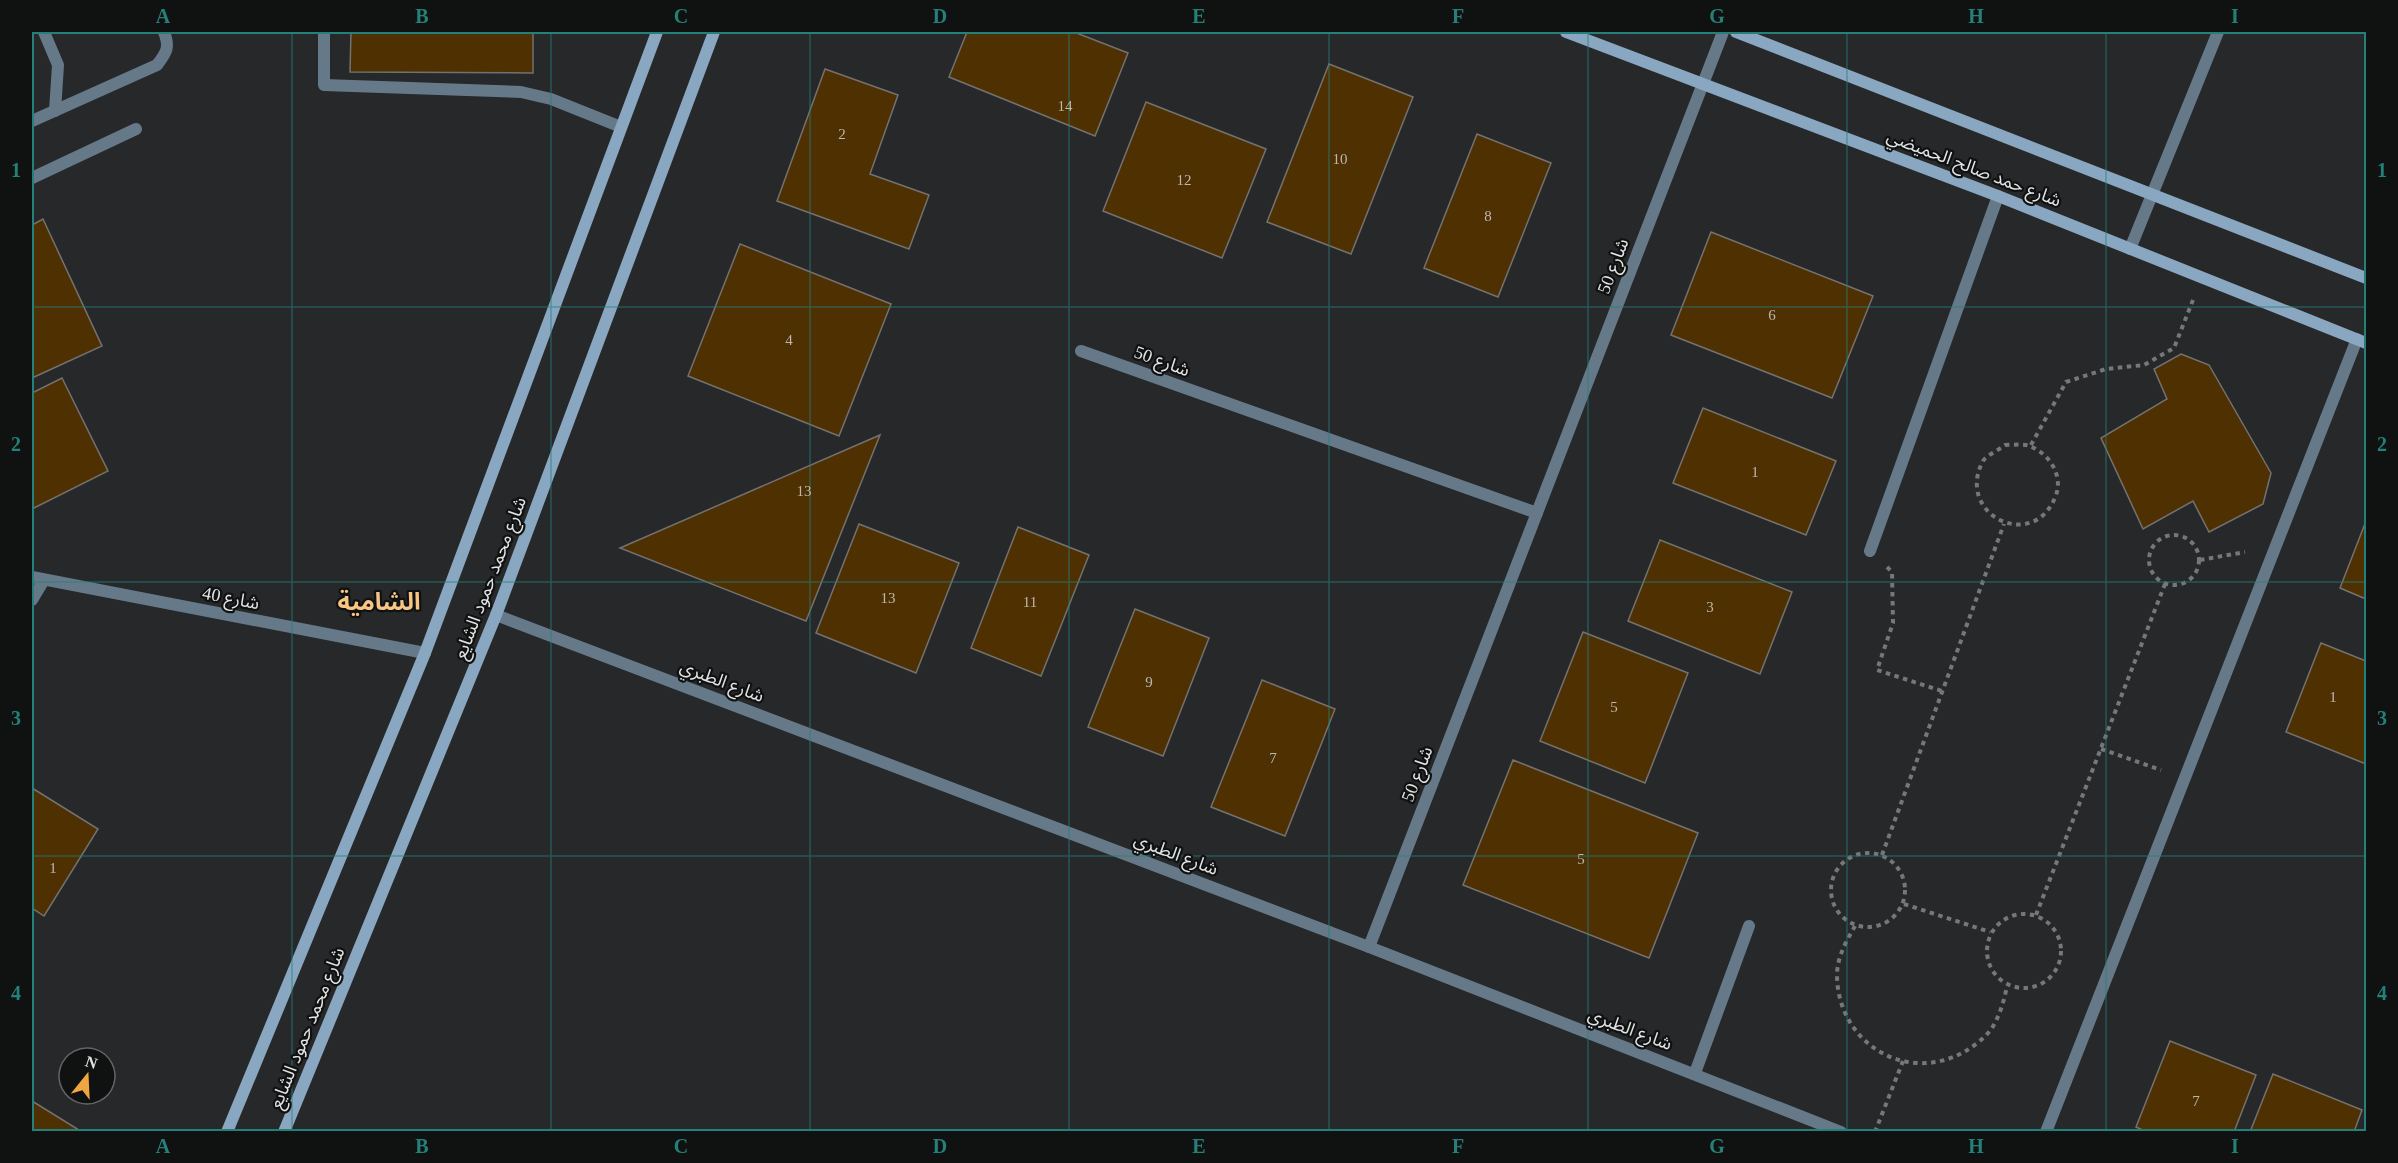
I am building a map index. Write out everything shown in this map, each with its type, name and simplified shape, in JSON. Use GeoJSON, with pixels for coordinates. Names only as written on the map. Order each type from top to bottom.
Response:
{"type":"FeatureCollection","features":[{"type":"Feature","properties":{"kind":"main road","name":"شارع محمد حمود الشايع"},"geometry":{"type":"LineString","coordinates":[[227,1131],[425,653],[657,32]]}},
{"type":"Feature","properties":{"kind":"main road","name":"شارع محمد حمود الشايع"},"geometry":{"type":"LineString","coordinates":[[284,1131],[496,615],[714,32]]}},
{"type":"Feature","properties":{"kind":"main road","name":"شارع حمد صالح الحميضي"},"geometry":{"type":"LineString","coordinates":[[1566,32],[1998,196],[2362,341]]}},
{"type":"Feature","properties":{"kind":"main road"},"geometry":{"type":"LineString","coordinates":[[1736,32],[2367,278]]}},
{"type":"Feature","properties":{"kind":"street"},"geometry":{"type":"LineString","coordinates":[[44,32],[58,65],[55,111]]}},
{"type":"Feature","properties":{"kind":"street"},"geometry":{"type":"LineString","coordinates":[[32,121],[157,65],[168,50],[168,41],[164,32]]}},
{"type":"Feature","properties":{"kind":"street"},"geometry":{"type":"LineString","coordinates":[[324,32],[324,85],[521,92],[551,99],[621,127]]}},
{"type":"Feature","properties":{"kind":"street","name":"شارع 50"},"geometry":{"type":"LineString","coordinates":[[1369,947],[1723,32]]}},
{"type":"Feature","properties":{"kind":"street"},"geometry":{"type":"LineString","coordinates":[[2130,249],[2218,32]]}},
{"type":"Feature","properties":{"kind":"street"},"geometry":{"type":"LineString","coordinates":[[32,178],[135,129]]}},
{"type":"Feature","properties":{"kind":"street"},"geometry":{"type":"LineString","coordinates":[[1870,551],[1998,196]]}},
{"type":"Feature","properties":{"kind":"street"},"geometry":{"type":"LineString","coordinates":[[2046,1131],[2276,546],[2362,341]]}},
{"type":"Feature","properties":{"kind":"street","name":"شارع 50"},"geometry":{"type":"LineString","coordinates":[[1081,351],[1537,513]]}},
{"type":"Feature","properties":{"kind":"street"},"geometry":{"type":"LineString","coordinates":[[32,600],[38,579]]}},
{"type":"Feature","properties":{"kind":"street","name":"شارع 40"},"geometry":{"type":"LineString","coordinates":[[38,579],[425,653]]}},
{"type":"Feature","properties":{"kind":"street","name":"شارع الطبري"},"geometry":{"type":"LineString","coordinates":[[496,615],[1695,1073],[1818,1127],[1841,1131]]}},
{"type":"Feature","properties":{"kind":"street"},"geometry":{"type":"LineString","coordinates":[[1695,1073],[1749,926]]}},
{"type":"Feature","properties":{"kind":"path"},"geometry":{"type":"LineString","coordinates":[[2031,446],[2066,382],[2106,369],[2144,365],[2174,348],[2201,277]]}},
{"type":"Feature","properties":{"kind":"path"},"geometry":{"type":"LineString","coordinates":[[2005,445],[2031,446],[2051,461],[2059,486],[2051,510],[2030,524],[2004,524],[1983,508],[1976,484],[1984,460],[2005,445]]}},
{"type":"Feature","properties":{"kind":"path"},"geometry":{"type":"LineString","coordinates":[[1882,855],[2004,524]]}},
{"type":"Feature","properties":{"kind":"path"},"geometry":{"type":"LineString","coordinates":[[2166,535],[2182,535],[2195,544],[2200,560],[2195,575],[2182,584],[2165,584],[2153,574],[2148,559],[2153,544],[2166,535]]}},
{"type":"Feature","properties":{"kind":"path"},"geometry":{"type":"LineString","coordinates":[[2200,560],[2276,546]]}},
{"type":"Feature","properties":{"kind":"path"},"geometry":{"type":"LineString","coordinates":[[1870,551],[1892,572],[1893,623],[1877,670],[1942,691]]}},
{"type":"Feature","properties":{"kind":"path"},"geometry":{"type":"LineString","coordinates":[[2036,915],[2165,584]]}},
{"type":"Feature","properties":{"kind":"path"},"geometry":{"type":"LineString","coordinates":[[2101,749],[2185,778]]}},
{"type":"Feature","properties":{"kind":"path"},"geometry":{"type":"LineString","coordinates":[[1862,852],[1882,855],[1898,866],[1906,884],[1904,904],[1893,919],[1884,924],[1875,928],[1855,926],[1839,914],[1831,897],[1833,876],[1844,861],[1862,852]]}},
{"type":"Feature","properties":{"kind":"path"},"geometry":{"type":"LineString","coordinates":[[1904,904],[1990,932]]}},
{"type":"Feature","properties":{"kind":"path"},"geometry":{"type":"LineString","coordinates":[[2018,913],[2036,915],[2053,927],[2061,945],[2059,966],[2047,982],[2027,989],[2007,986],[1992,972],[1986,952],[1990,932],[2002,920],[2018,913]]}},
{"type":"Feature","properties":{"kind":"path"},"geometry":{"type":"LineString","coordinates":[[1855,926],[1843,947],[1837,970],[1839,995],[1844,1010],[1861,1038],[1880,1053],[1903,1062],[1927,1064],[1951,1059],[1972,1047],[1990,1030],[2002,1009],[2007,986]]}},
{"type":"Feature","properties":{"kind":"path"},"geometry":{"type":"LineString","coordinates":[[1875,1131],[1903,1062]]}},
{"type":"Feature","properties":{"kind":"building"},"geometry":{"type":"Polygon","coordinates":[[[351,32],[533,32],[533,73],[350,72],[351,32]]]}},
{"type":"Feature","properties":{"kind":"building"},"geometry":{"type":"Polygon","coordinates":[[[967,32],[1074,32],[1128,53],[1095,136],[949,77],[967,32]]]}},
{"type":"Feature","properties":{"kind":"building"},"geometry":{"type":"Polygon","coordinates":[[[1329,64],[1413,97],[1351,254],[1267,222],[1329,64]]]}},
{"type":"Feature","properties":{"kind":"building"},"geometry":{"type":"Polygon","coordinates":[[[825,69],[898,95],[870,174],[929,195],[909,249],[777,201],[825,69]]]}},
{"type":"Feature","properties":{"kind":"building"},"geometry":{"type":"Polygon","coordinates":[[[1146,102],[1266,149],[1222,258],[1103,211],[1146,102]]]}},
{"type":"Feature","properties":{"kind":"building"},"geometry":{"type":"Polygon","coordinates":[[[1477,134],[1551,163],[1498,297],[1424,268],[1477,134]]]}},
{"type":"Feature","properties":{"kind":"building"},"geometry":{"type":"Polygon","coordinates":[[[43,219],[102,346],[32,378],[32,225],[43,219]]]}},
{"type":"Feature","properties":{"kind":"building"},"geometry":{"type":"Polygon","coordinates":[[[1711,232],[1873,296],[1832,398],[1671,335],[1711,232]]]}},
{"type":"Feature","properties":{"kind":"building"},"geometry":{"type":"Polygon","coordinates":[[[740,244],[891,304],[839,436],[688,376],[740,244]]]}},
{"type":"Feature","properties":{"kind":"building"},"geometry":{"type":"Polygon","coordinates":[[[2181,354],[2209,365],[2271,473],[2263,504],[2209,532],[2193,501],[2143,529],[2101,438],[2167,399],[2154,369],[2181,354]]]}},
{"type":"Feature","properties":{"kind":"building"},"geometry":{"type":"Polygon","coordinates":[[[62,378],[108,471],[32,509],[32,393],[62,378]]]}},
{"type":"Feature","properties":{"kind":"building"},"geometry":{"type":"Polygon","coordinates":[[[1703,408],[1836,461],[1806,535],[1673,483],[1703,408]]]}},
{"type":"Feature","properties":{"kind":"building"},"geometry":{"type":"Polygon","coordinates":[[[880,435],[806,621],[620,548],[880,435]]]}},
{"type":"Feature","properties":{"kind":"building"},"geometry":{"type":"Polygon","coordinates":[[[2366,521],[2366,599],[2340,588],[2366,521]]]}},
{"type":"Feature","properties":{"kind":"building"},"geometry":{"type":"Polygon","coordinates":[[[859,524],[959,563],[916,673],[816,633],[859,524]]]}},
{"type":"Feature","properties":{"kind":"building"},"geometry":{"type":"Polygon","coordinates":[[[1018,527],[1089,555],[1041,676],[971,648],[1018,527]]]}},
{"type":"Feature","properties":{"kind":"building"},"geometry":{"type":"Polygon","coordinates":[[[1660,540],[1792,592],[1760,674],[1628,621],[1660,540]]]}},
{"type":"Feature","properties":{"kind":"building"},"geometry":{"type":"Polygon","coordinates":[[[1135,609],[1209,638],[1163,756],[1088,727],[1135,609]]]}},
{"type":"Feature","properties":{"kind":"building"},"geometry":{"type":"Polygon","coordinates":[[[1583,632],[1688,673],[1645,783],[1540,741],[1583,632]]]}},
{"type":"Feature","properties":{"kind":"building"},"geometry":{"type":"Polygon","coordinates":[[[2321,643],[2366,661],[2366,764],[2286,732],[2321,643]]]}},
{"type":"Feature","properties":{"kind":"building"},"geometry":{"type":"Polygon","coordinates":[[[1262,680],[1335,709],[1285,836],[1211,807],[1262,680]]]}},
{"type":"Feature","properties":{"kind":"building"},"geometry":{"type":"Polygon","coordinates":[[[1513,760],[1698,833],[1649,958],[1463,885],[1513,760]]]}},
{"type":"Feature","properties":{"kind":"building"},"geometry":{"type":"Polygon","coordinates":[[[32,788],[98,829],[44,916],[32,908],[32,788]]]}},
{"type":"Feature","properties":{"kind":"building"},"geometry":{"type":"Polygon","coordinates":[[[2170,1041],[2256,1075],[2234,1132],[2147,1132],[2136,1127],[2170,1041]]]}},
{"type":"Feature","properties":{"kind":"building"},"geometry":{"type":"Polygon","coordinates":[[[2273,1074],[2362,1110],[2354,1132],[2250,1132],[2273,1074]]]}},
{"type":"Feature","properties":{"kind":"building"},"geometry":{"type":"Polygon","coordinates":[[[32,1101],[79,1130],[78,1132],[32,1132],[32,1101]]]}},
{"type":"Feature","properties":{"kind":"district","name":"الشامية"},"geometry":{"type":"Point","coordinates":[379,602]}}]}
